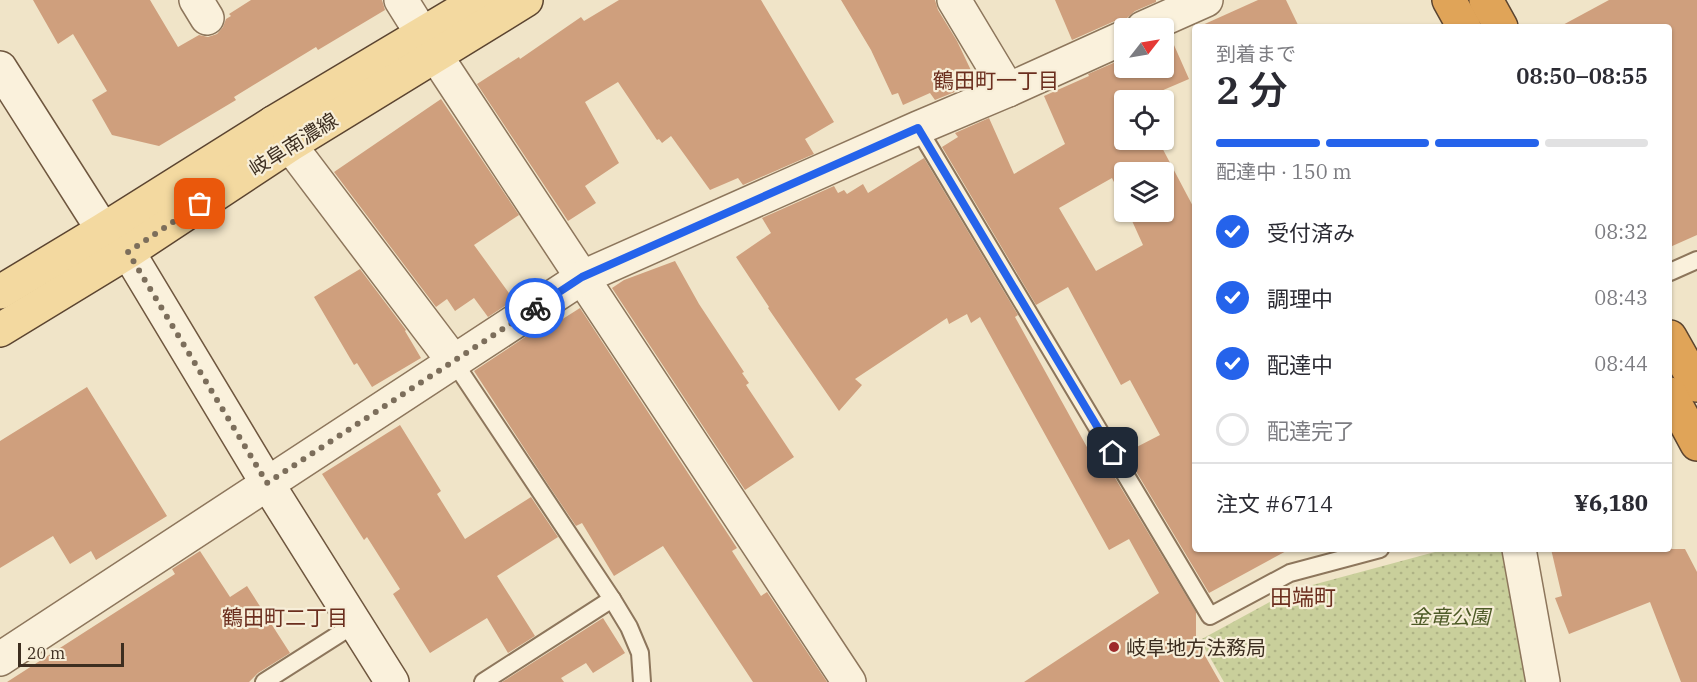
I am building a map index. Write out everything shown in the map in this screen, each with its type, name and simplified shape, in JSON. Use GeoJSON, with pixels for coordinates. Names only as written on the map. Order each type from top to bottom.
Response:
{"type":"FeatureCollection","features":[{"type":"Feature","properties":{"kind":"highway"},"geometry":{"type":"LineString","coordinates":[[1486,0],[1499,24]]}},
{"type":"Feature","properties":{"kind":"highway"},"geometry":{"type":"LineString","coordinates":[[1672,341],[1697,386]]}},
{"type":"Feature","properties":{"kind":"highway"},"geometry":{"type":"LineString","coordinates":[[1672,398],[1697,444]]}},
{"type":"Feature","properties":{"kind":"main road","name":"岐阜南濃線"},"geometry":{"type":"LineString","coordinates":[[429,45],[479,0]]}},
{"type":"Feature","properties":{"kind":"main road","name":"岐阜南濃線"},"geometry":{"type":"LineString","coordinates":[[0,292],[103,230],[281,134],[429,45],[526,0]]}},
{"type":"Feature","properties":{"kind":"main road","name":"岐阜南濃線"},"geometry":{"type":"LineString","coordinates":[[0,330],[128,252],[281,134]]}},
{"type":"Feature","properties":{"kind":"street"},"geometry":{"type":"LineString","coordinates":[[401,0],[849,682]]}},
{"type":"Feature","properties":{"kind":"street"},"geometry":{"type":"LineString","coordinates":[[954,0],[1008,90]]}},
{"type":"Feature","properties":{"kind":"street"},"geometry":{"type":"LineString","coordinates":[[1166,18],[1206,0]]}},
{"type":"Feature","properties":{"kind":"street"},"geometry":{"type":"LineString","coordinates":[[0,659],[582,277],[1114,42]]}},
{"type":"Feature","properties":{"kind":"street"},"geometry":{"type":"LineString","coordinates":[[0,68],[103,230],[128,252],[267,483],[392,682]]}},
{"type":"Feature","properties":{"kind":"street"},"geometry":{"type":"LineString","coordinates":[[281,134],[454,362]]}},
{"type":"Feature","properties":{"kind":"street"},"geometry":{"type":"LineString","coordinates":[[1520,552],[1543,682]]}},
{"type":"Feature","properties":{"kind":"lane"},"geometry":{"type":"LineString","coordinates":[[918,128],[1210,616],[1290,573],[1330,555],[1355,552]]}},
{"type":"Feature","properties":{"kind":"lane"},"geometry":{"type":"LineString","coordinates":[[1672,271],[1697,260]]}},
{"type":"Feature","properties":{"kind":"lane"},"geometry":{"type":"LineString","coordinates":[[454,362],[612,599],[640,653],[642,682]]}},
{"type":"Feature","properties":{"kind":"lane"},"geometry":{"type":"LineString","coordinates":[[483,682],[612,599]]}},
{"type":"Feature","properties":{"kind":"lane"},"geometry":{"type":"LineString","coordinates":[[264,682],[356,624]]}},
{"type":"Feature","properties":{"kind":"green space","name":"金竜公園"},"geometry":{"type":"Polygon","coordinates":[[[1435,552],[1507,552],[1529,682],[1224,682],[1200,640],[1290,591],[1435,552]]]}},
{"type":"Feature","properties":{"kind":"building"},"geometry":{"type":"Polygon","coordinates":[[[33,0],[150,0],[178,47],[199,35],[208,37],[217,34],[226,19],[231,16],[229,14],[251,0],[382,0],[385,10],[318,50],[316,47],[234,97],[236,100],[159,146],[112,135],[92,100],[107,91],[73,34],[58,44],[33,0]]]}},
{"type":"Feature","properties":{"kind":"building"},"geometry":{"type":"Polygon","coordinates":[[[619,0],[761,0],[834,122],[805,139],[814,154],[743,185],[738,178],[710,190],[671,136],[662,143],[659,139],[657,140],[618,82],[585,102],[619,163],[585,186],[596,203],[568,221],[477,84],[519,57],[520,59],[581,17],[584,21],[619,0]]]}},
{"type":"Feature","properties":{"kind":"building"},"geometry":{"type":"Polygon","coordinates":[[[841,0],[935,0],[938,10],[957,41],[977,83],[935,100],[930,93],[903,105],[898,93],[892,95],[871,50],[841,0]]]}},
{"type":"Feature","properties":{"kind":"building"},"geometry":{"type":"Polygon","coordinates":[[[1055,0],[1156,0],[1127,18],[1114,18],[1114,21],[1072,40],[1055,0]]]}},
{"type":"Feature","properties":{"kind":"building"},"geometry":{"type":"Polygon","coordinates":[[[1258,0],[1286,0],[1298,24],[1205,24],[1258,0]]]}},
{"type":"Feature","properties":{"kind":"building"},"geometry":{"type":"Polygon","coordinates":[[[1609,0],[1697,0],[1697,235],[1672,246],[1672,24],[1565,24],[1609,0]]]}},
{"type":"Feature","properties":{"kind":"building"},"geometry":{"type":"Polygon","coordinates":[[[1174,45],[1189,79],[1163,90],[1114,90],[1114,150],[1163,150],[1170,162],[1114,162],[1114,182],[1112,178],[1059,208],[1096,271],[1143,245],[1133,222],[1174,222],[1174,170],[1192,204],[1192,552],[1284,552],[1209,593],[1125,453],[1160,435],[1130,380],[1121,385],[1068,287],[1036,305],[942,147],[958,137],[955,133],[989,118],[1014,174],[1065,144],[1044,96],[1089,76],[1088,74],[1114,63],[1114,78],[1174,78],[1174,45]]]}},
{"type":"Feature","properties":{"kind":"building"},"geometry":{"type":"Polygon","coordinates":[[[441,99],[519,215],[474,245],[514,300],[488,317],[474,298],[455,311],[447,299],[436,307],[334,172],[441,99]]]}},
{"type":"Feature","properties":{"kind":"building"},"geometry":{"type":"Polygon","coordinates":[[[924,158],[1018,315],[1015,317],[1098,467],[1106,463],[1196,612],[1196,640],[1220,682],[1024,682],[1159,593],[1129,539],[1109,550],[980,317],[971,323],[967,314],[949,324],[947,318],[855,379],[862,385],[839,411],[736,257],[771,233],[762,218],[834,186],[838,193],[844,190],[847,194],[863,184],[868,193],[924,158]]]}},
{"type":"Feature","properties":{"kind":"building"},"geometry":{"type":"Polygon","coordinates":[[[675,261],[699,304],[744,372],[742,373],[749,383],[746,385],[794,457],[745,490],[612,288],[624,280],[675,261]]]}},
{"type":"Feature","properties":{"kind":"building"},"geometry":{"type":"Polygon","coordinates":[[[360,269],[406,330],[421,358],[372,387],[357,363],[354,365],[314,297],[360,269]]]}},
{"type":"Feature","properties":{"kind":"building"},"geometry":{"type":"Polygon","coordinates":[[[580,308],[737,548],[732,551],[761,596],[767,592],[827,682],[753,682],[663,546],[614,576],[582,523],[576,526],[549,486],[474,371],[536,330],[539,334],[580,308]]]}},
{"type":"Feature","properties":{"kind":"building"},"geometry":{"type":"Polygon","coordinates":[[[87,387],[167,516],[96,560],[91,551],[70,564],[53,536],[0,568],[0,441],[87,387]]]}},
{"type":"Feature","properties":{"kind":"building"},"geometry":{"type":"Polygon","coordinates":[[[400,425],[441,491],[437,494],[465,539],[531,497],[558,537],[497,576],[535,636],[508,653],[487,618],[430,653],[393,594],[400,589],[367,537],[364,540],[322,474],[400,425]]]}},
{"type":"Feature","properties":{"kind":"building"},"geometry":{"type":"Polygon","coordinates":[[[1672,549],[1685,549],[1697,572],[1697,682],[1681,682],[1650,602],[1569,634],[1555,598],[1562,596],[1552,552],[1672,552],[1672,549]]]}},
{"type":"Feature","properties":{"kind":"building"},"geometry":{"type":"Polygon","coordinates":[[[200,551],[230,597],[247,586],[290,653],[258,673],[249,682],[7,682],[175,574],[172,569],[200,551]]]}},
{"type":"Feature","properties":{"kind":"building"},"geometry":{"type":"Polygon","coordinates":[[[603,618],[625,653],[593,673],[586,663],[561,678],[564,682],[502,682],[603,618]]]}},
{"type":"Feature","properties":{"kind":"way so far"},"geometry":{"type":"LineString","coordinates":[[200,204],[128,252],[267,483],[535,308]]}},
{"type":"Feature","properties":{"kind":"place","name":"岐阜地方法務局"},"geometry":{"type":"Point","coordinates":[1114,647]}},
{"type":"Feature","properties":{"kind":"district","name":"鶴田町一丁目"},"geometry":{"type":"Point","coordinates":[996,80]}},
{"type":"Feature","properties":{"kind":"district","name":"田端町"},"geometry":{"type":"Point","coordinates":[1303,596]}},
{"type":"Feature","properties":{"kind":"district","name":"鶴田町二丁目"},"geometry":{"type":"Point","coordinates":[285,617]}},
{"type":"Feature","properties":{"kind":"route"},"geometry":{"type":"LineString","coordinates":[[535,308],[582,277],[918,128],[1113,453]]}}]}
